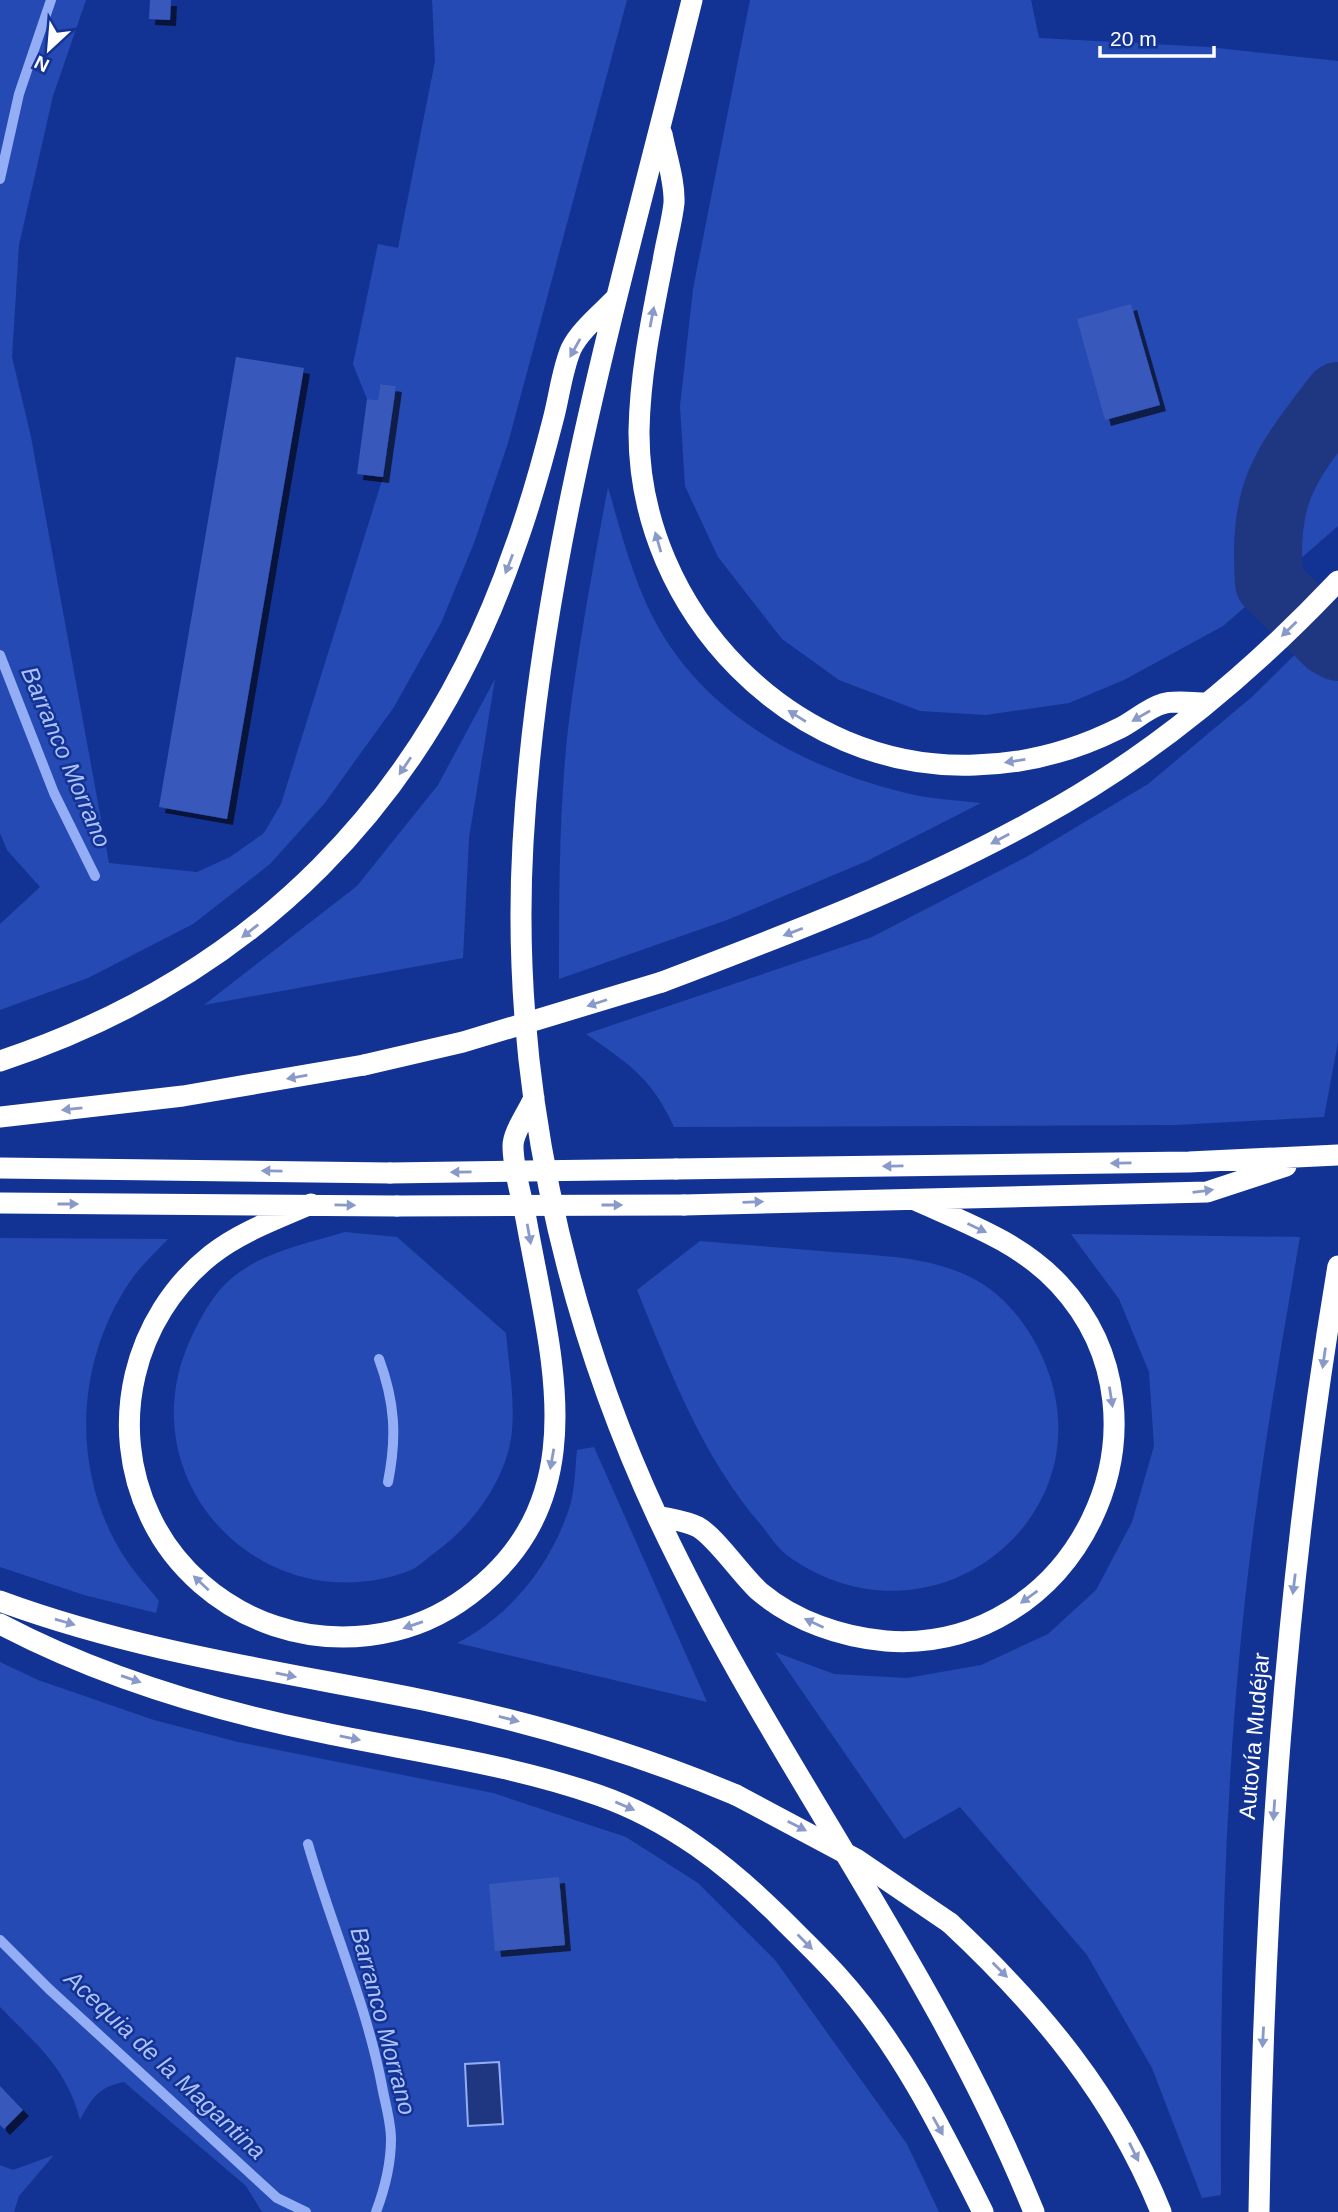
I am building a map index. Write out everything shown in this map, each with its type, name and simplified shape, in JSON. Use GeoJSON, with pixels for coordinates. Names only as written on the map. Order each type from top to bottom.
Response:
{"type":"FeatureCollection","features":[{"type":"Feature","properties":{"kind":"highway"},"geometry":{"type":"LineString","coordinates":[[692,0],[618,295],[556,574],[530,756],[522,915],[523,986],[534,1098],[553,1199],[581,1310],[603,1384],[657,1516],[730,1657],[941,2019],[991,2115],[1034,2212]]}},
{"type":"Feature","properties":{"kind":"highway"},"geometry":{"type":"LineString","coordinates":[[661,125],[674,201],[640,395],[643,476],[662,555],[678,588],[711,638],[744,675],[771,699],[834,736],[867,750],[938,765],[1011,763],[1046,755],[1120,728],[1163,704],[1205,703]]}},
{"type":"Feature","properties":{"kind":"highway"},"geometry":{"type":"LineString","coordinates":[[0,1061],[110,1018],[167,988],[221,953],[275,911],[328,861],[382,800],[426,736],[490,613],[536,481],[572,347],[618,295]]}},
{"type":"Feature","properties":{"kind":"highway"},"geometry":{"type":"LineString","coordinates":[[0,1117],[183,1096],[364,1065],[475,1039],[662,982],[831,917],[977,851],[1101,780],[1205,703],[1267,650],[1338,581]]}},
{"type":"Feature","properties":{"kind":"highway"},"geometry":{"type":"LineString","coordinates":[[311,1204],[251,1231],[212,1254],[166,1304],[138,1361],[130,1402],[130,1455],[138,1486],[165,1544],[209,1591],[235,1609],[294,1632],[326,1637],[357,1637],[420,1623],[475,1591],[498,1570],[518,1545],[546,1488],[554,1459],[557,1419],[553,1370],[513,1144],[534,1098]]}},
{"type":"Feature","properties":{"kind":"highway"},"geometry":{"type":"LineString","coordinates":[[0,1168],[390,1172],[1189,1162],[1338,1155]]}},
{"type":"Feature","properties":{"kind":"highway"},"geometry":{"type":"LineString","coordinates":[[0,1203],[684,1205],[1207,1192],[1311,1158]]}},
{"type":"Feature","properties":{"kind":"highway"},"geometry":{"type":"LineString","coordinates":[[657,1516],[699,1528],[761,1592],[791,1612],[822,1627],[887,1641],[921,1640],[954,1634],[986,1623],[1043,1587],[1066,1563],[1085,1536],[1100,1505],[1114,1440],[1113,1406],[1107,1373],[1096,1341],[1080,1311],[1060,1285],[1036,1262],[1005,1241],[915,1200]]}},
{"type":"Feature","properties":{"kind":"highway","name":"Autovía Mudéjar"},"geometry":{"type":"LineString","coordinates":[[1259,2212],[1261,2066],[1271,1853],[1286,1652],[1309,1458],[1338,1266]]}},
{"type":"Feature","properties":{"kind":"highway"},"geometry":{"type":"LineString","coordinates":[[0,1601],[63,1621],[205,1658],[428,1701],[545,1728],[642,1757],[736,1795],[856,1858],[950,1923],[1025,1996],[1082,2066],[1129,2142],[1161,2212]]}},
{"type":"Feature","properties":{"kind":"highway"},"geometry":{"type":"LineString","coordinates":[[0,1624],[74,1658],[179,1695],[311,1731],[549,1780],[601,1796],[668,1827],[720,1862],[839,1976],[905,2069],[983,2212]]}},
{"type":"Feature","properties":{"kind":"shaded area"},"geometry":{"type":"Polygon","coordinates":[[[0,0],[86,0],[53,96],[19,245],[12,357],[31,437],[109,863],[197,872],[230,857],[264,833],[281,804],[383,477],[396,386],[380,384],[378,400],[367,399],[353,364],[378,244],[398,248],[435,61],[432,0],[627,0],[508,443],[474,543],[441,623],[394,707],[324,804],[270,864],[193,924],[88,978],[0,1010],[0,924],[40,887],[7,850],[0,833],[0,0]]]}},
{"type":"Feature","properties":{"kind":"shaded area"},"geometry":{"type":"Polygon","coordinates":[[[750,0],[1031,0],[1039,38],[1208,47],[1338,61],[1338,526],[1223,626],[1124,680],[1069,703],[986,715],[920,711],[839,680],[782,639],[718,557],[685,486],[680,406],[693,289],[750,0]]]}},
{"type":"Feature","properties":{"kind":"shaded area"},"geometry":{"type":"Polygon","coordinates":[[[608,487],[636,580],[661,632],[682,663],[735,715],[797,754],[866,782],[921,796],[981,803],[867,861],[727,920],[559,979],[561,823],[568,729],[608,487]]]}},
{"type":"Feature","properties":{"kind":"shaded area"},"geometry":{"type":"Polygon","coordinates":[[[1338,612],[1338,1042],[1324,1117],[1175,1125],[674,1127],[657,1096],[638,1073],[586,1034],[872,937],[1028,856],[1148,784],[1253,696],[1338,612]]]}},
{"type":"Feature","properties":{"kind":"shaded area"},"geometry":{"type":"Polygon","coordinates":[[[495,679],[469,838],[463,958],[204,1005],[357,886],[438,785],[495,679]]]}},
{"type":"Feature","properties":{"kind":"shaded area"},"geometry":{"type":"Polygon","coordinates":[[[345,1232],[397,1237],[506,1333],[513,1413],[511,1439],[501,1472],[484,1502],[462,1529],[410,1571],[352,1582],[302,1577],[257,1558],[219,1527],[192,1487],[176,1441],[175,1391],[191,1338],[216,1295],[229,1280],[261,1259],[345,1232]]]}},
{"type":"Feature","properties":{"kind":"shaded area"},"geometry":{"type":"Polygon","coordinates":[[[1071,1234],[1300,1237],[1261,1475],[1236,1691],[1224,1907],[1221,2195],[1202,2198],[1152,2068],[1087,1955],[960,1807],[904,1839],[775,1652],[834,1674],[907,1678],[981,1665],[1048,1634],[1096,1590],[1132,1522],[1154,1446],[1149,1372],[1119,1299],[1071,1234]]]}},
{"type":"Feature","properties":{"kind":"shaded area"},"geometry":{"type":"Polygon","coordinates":[[[0,1238],[168,1239],[133,1277],[111,1315],[98,1348],[86,1418],[94,1489],[106,1523],[127,1561],[159,1601],[156,1613],[84,1595],[0,1567],[0,1238]]]}},
{"type":"Feature","properties":{"kind":"shaded area"},"geometry":{"type":"Polygon","coordinates":[[[700,1241],[887,1256],[924,1262],[942,1266],[976,1280],[1003,1300],[1026,1327],[1037,1346],[1057,1406],[1055,1462],[1035,1511],[1000,1551],[954,1579],[901,1591],[845,1584],[781,1550],[741,1499],[705,1443],[676,1383],[637,1290],[700,1241]]]}},
{"type":"Feature","properties":{"kind":"shaded area"},"geometry":{"type":"Polygon","coordinates":[[[594,1447],[707,1702],[457,1643],[494,1619],[511,1604],[539,1569],[561,1530],[569,1509],[577,1450],[594,1447]]]}},
{"type":"Feature","properties":{"kind":"shaded area"},"geometry":{"type":"Polygon","coordinates":[[[0,1662],[38,1680],[154,1720],[238,1742],[493,1793],[626,1837],[698,1883],[775,1960],[907,2144],[939,2212],[262,2212],[246,2186],[124,2082],[102,2090],[88,2105],[80,2120],[67,2086],[49,2058],[0,2007],[0,1662]]]}},
{"type":"Feature","properties":{"kind":"shaded area"},"geometry":{"type":"Polygon","coordinates":[[[499,2062],[503,2124],[468,2126],[465,2064],[499,2062]]]}},
{"type":"Feature","properties":{"kind":"shaded area"},"geometry":{"type":"Polygon","coordinates":[[[54,2155],[19,2196],[14,2212],[0,2212],[0,2165],[13,2170],[54,2155]]]}},
{"type":"Feature","properties":{"kind":"building"},"geometry":{"type":"Polygon","coordinates":[[[150,0],[171,0],[170,20],[149,19],[150,0]]]}},
{"type":"Feature","properties":{"kind":"building"},"geometry":{"type":"Polygon","coordinates":[[[1131,304],[1160,405],[1105,420],[1077,319],[1131,304]]]}},
{"type":"Feature","properties":{"kind":"building"},"geometry":{"type":"Polygon","coordinates":[[[236,357],[304,368],[227,819],[159,807],[236,357]]]}},
{"type":"Feature","properties":{"kind":"building"},"geometry":{"type":"Polygon","coordinates":[[[380,384],[396,386],[383,477],[357,474],[367,399],[378,400],[380,384]]]}},
{"type":"Feature","properties":{"kind":"building"},"geometry":{"type":"Polygon","coordinates":[[[559,1877],[565,1945],[495,1951],[489,1884],[559,1877]]]}},
{"type":"Feature","properties":{"kind":"building"},"geometry":{"type":"Polygon","coordinates":[[[0,2086],[23,2110],[4,2129],[0,2125],[0,2086]]]}},
{"type":"Feature","properties":{"kind":"waterway","name":"Barranco Morrano"},"geometry":{"type":"LineString","coordinates":[[0,179],[19,94],[51,0]]}},
{"type":"Feature","properties":{"kind":"waterway"},"geometry":{"type":"LineString","coordinates":[[1338,396],[1304,442],[1281,481],[1274,502],[1268,551],[1269,583],[1329,642],[1338,647]]}},
{"type":"Feature","properties":{"kind":"waterway","name":"Barranco Morrano"},"geometry":{"type":"LineString","coordinates":[[0,655],[54,793],[95,876]]}},
{"type":"Feature","properties":{"kind":"waterway","name":"Barranco Morrano"},"geometry":{"type":"LineString","coordinates":[[379,1359],[393,1420],[393,1450],[388,1482]]}},
{"type":"Feature","properties":{"kind":"waterway","name":"Barranco Morrano"},"geometry":{"type":"LineString","coordinates":[[308,1844],[367,2024],[389,2119],[390,2158],[376,2212]]}},
{"type":"Feature","properties":{"kind":"waterway","name":"Acequia de la Magantina"},"geometry":{"type":"LineString","coordinates":[[0,1940],[49,1989],[277,2198],[306,2212]]}}]}
